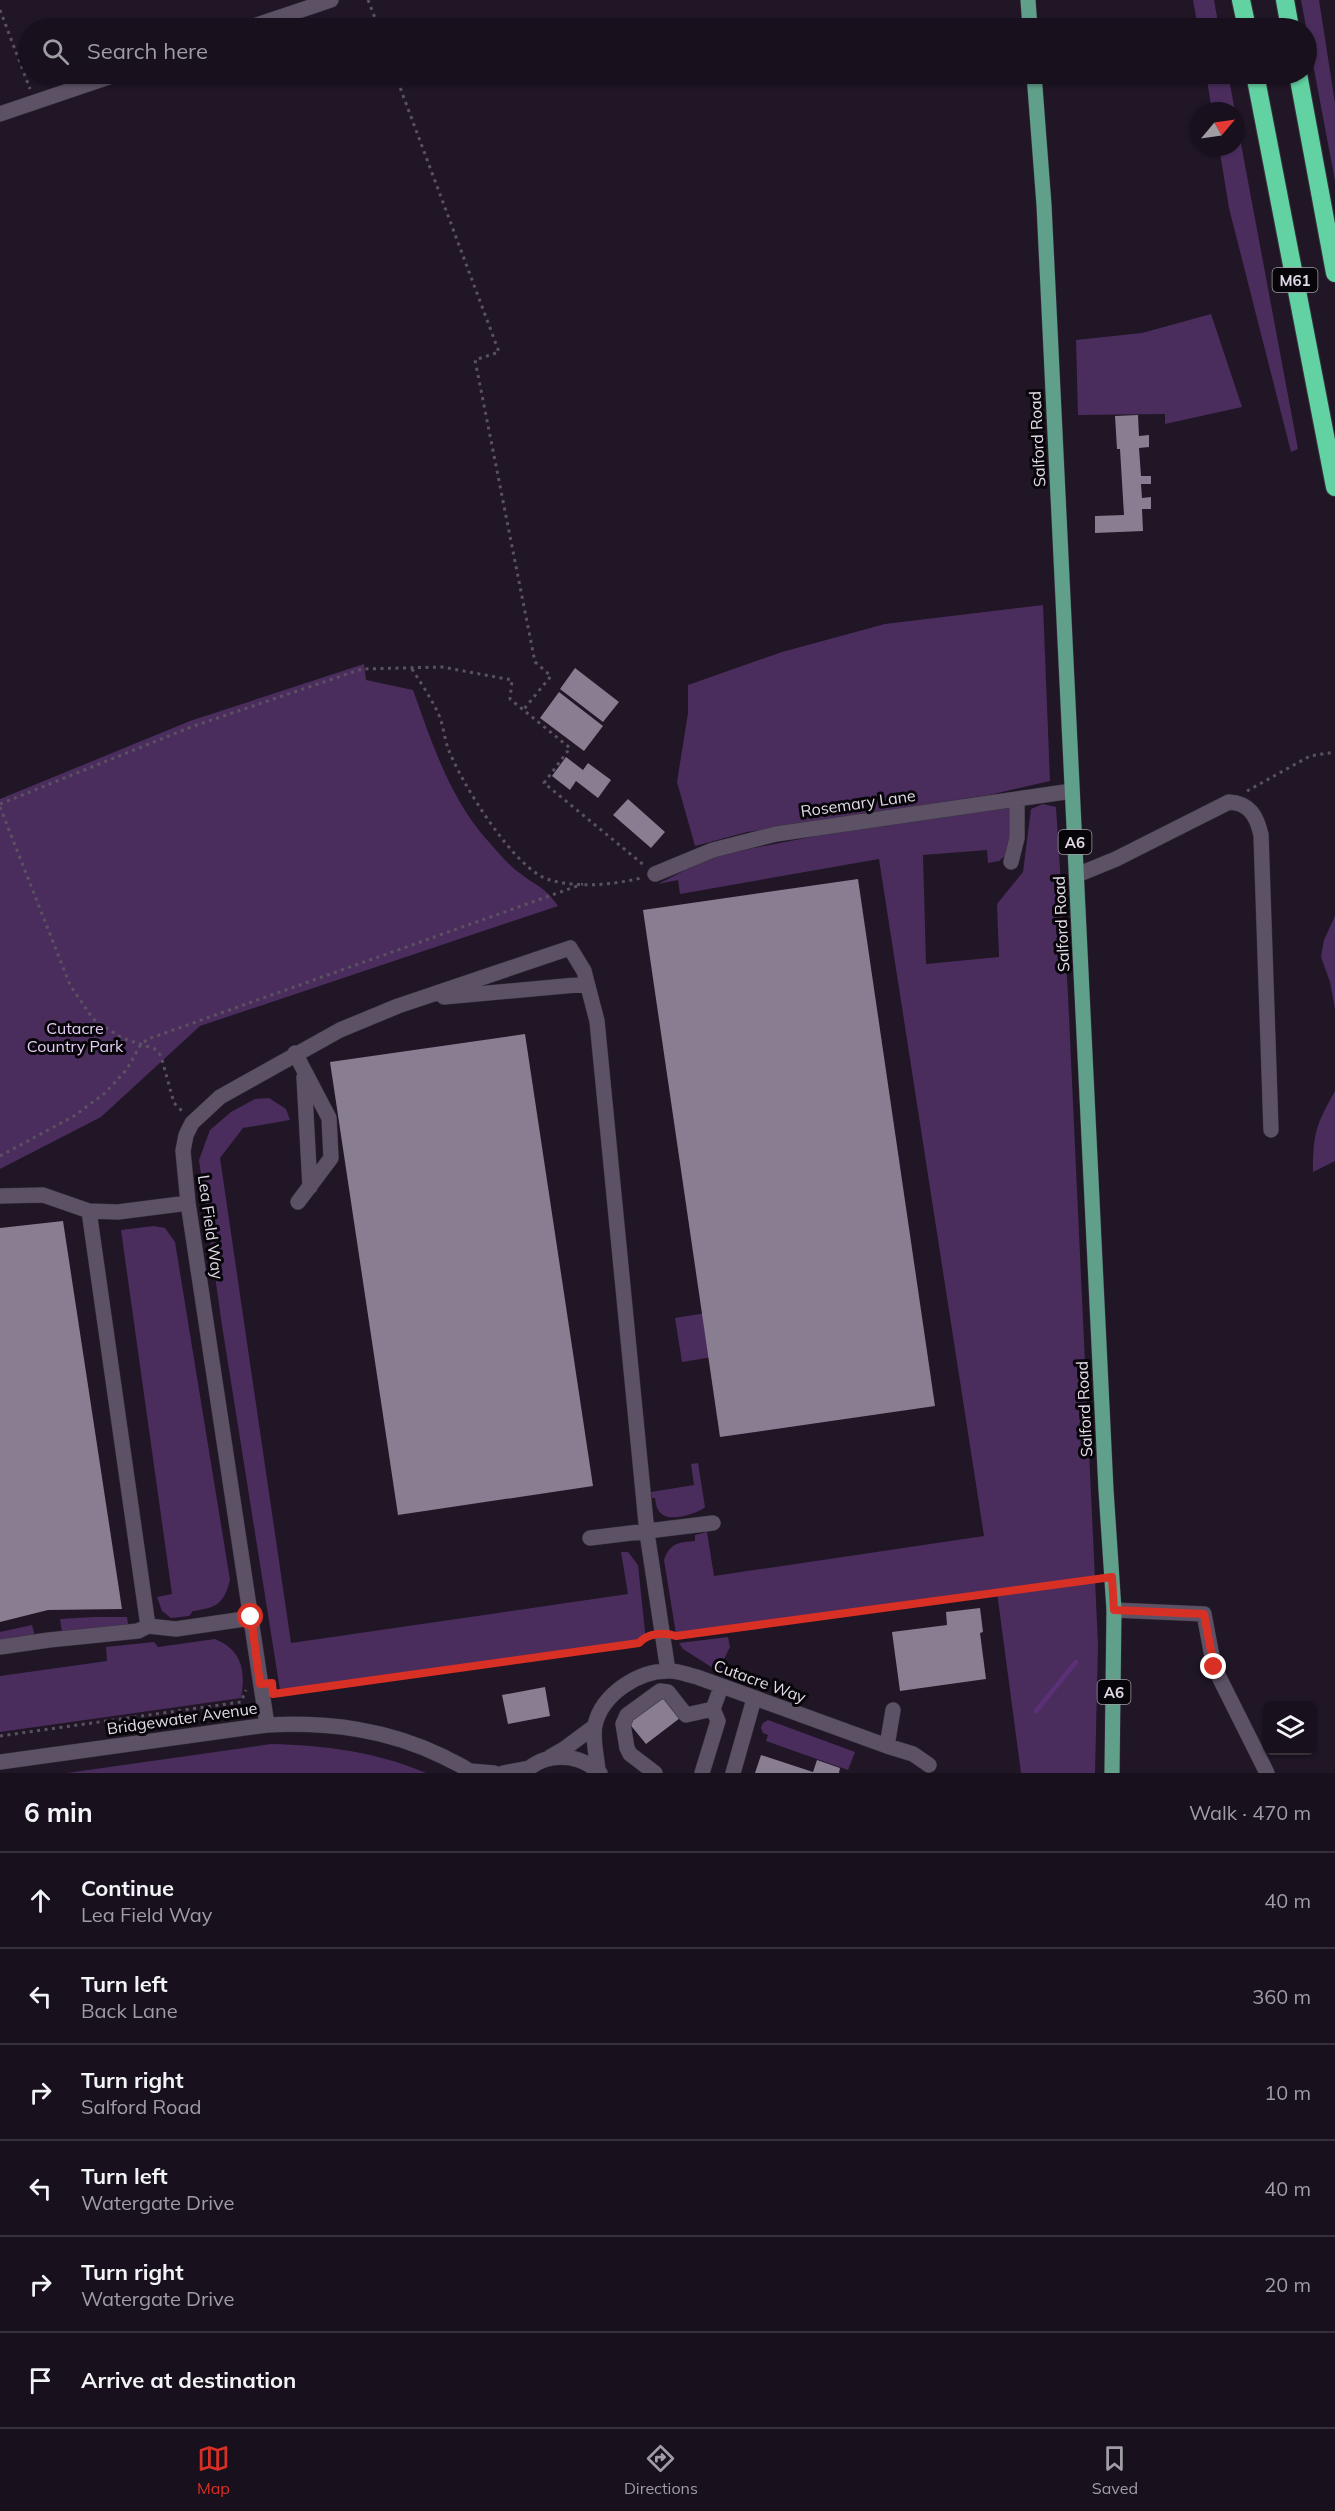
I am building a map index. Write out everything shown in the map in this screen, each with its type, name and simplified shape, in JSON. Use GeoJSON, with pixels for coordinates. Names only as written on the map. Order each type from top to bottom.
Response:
{"type":"FeatureCollection","features":[{"type":"Feature","properties":{"kind":"highway"},"geometry":{"type":"LineString","coordinates":[[1241,0],[1245,18]]}},
{"type":"Feature","properties":{"kind":"highway"},"geometry":{"type":"LineString","coordinates":[[1285,0],[1288,18]]}},
{"type":"Feature","properties":{"kind":"highway","name":"M61"},"geometry":{"type":"LineString","coordinates":[[1257,84],[1335,487]]}},
{"type":"Feature","properties":{"kind":"highway","name":"M61"},"geometry":{"type":"LineString","coordinates":[[1300,84],[1335,273]]}},
{"type":"Feature","properties":{"kind":"main road"},"geometry":{"type":"LineString","coordinates":[[1028,0],[1029,18]]}},
{"type":"Feature","properties":{"kind":"main road","name":"Salford Road"},"geometry":{"type":"LineString","coordinates":[[1035,84],[1044,205],[1114,1610],[1112,1773]]}},
{"type":"Feature","properties":{"kind":"street"},"geometry":{"type":"LineString","coordinates":[[277,18],[330,0]]}},
{"type":"Feature","properties":{"kind":"street"},"geometry":{"type":"LineString","coordinates":[[0,114],[89,84]]}},
{"type":"Feature","properties":{"kind":"street","name":"Rosemary Lane"},"geometry":{"type":"LineString","coordinates":[[655,874],[713,850],[776,834],[1072,791]]}},
{"type":"Feature","properties":{"kind":"street"},"geometry":{"type":"LineString","coordinates":[[1011,861],[1017,838],[1017,799]]}},
{"type":"Feature","properties":{"kind":"street"},"geometry":{"type":"LineString","coordinates":[[1077,875],[1116,859],[1230,801],[1239,802],[1248,807],[1262,835],[1271,1130]]}},
{"type":"Feature","properties":{"kind":"street","name":"Lea Field Way"},"geometry":{"type":"LineString","coordinates":[[267,1725],[188,1203],[183,1151],[186,1135],[192,1123],[220,1096],[340,1030],[417,1000],[543,955],[570,948],[584,971],[587,984]]}},
{"type":"Feature","properties":{"kind":"street"},"geometry":{"type":"LineString","coordinates":[[417,1000],[587,984],[597,1021],[604,1076],[647,1533],[668,1671]]}},
{"type":"Feature","properties":{"kind":"street"},"geometry":{"type":"LineString","coordinates":[[295,1053],[329,1118],[331,1158],[297,1202]]}},
{"type":"Feature","properties":{"kind":"street"},"geometry":{"type":"LineString","coordinates":[[303,1070],[310,1187]]}},
{"type":"Feature","properties":{"kind":"street"},"geometry":{"type":"LineString","coordinates":[[0,1196],[43,1196],[89,1211],[118,1212],[188,1203]]}},
{"type":"Feature","properties":{"kind":"street"},"geometry":{"type":"LineString","coordinates":[[89,1211],[148,1626]]}},
{"type":"Feature","properties":{"kind":"street"},"geometry":{"type":"LineString","coordinates":[[590,1538],[647,1533],[713,1523]]}},
{"type":"Feature","properties":{"kind":"street"},"geometry":{"type":"LineString","coordinates":[[1114,1610],[1204,1614],[1214,1667],[1267,1773]]}},
{"type":"Feature","properties":{"kind":"street"},"geometry":{"type":"LineString","coordinates":[[0,1647],[138,1632],[148,1626],[176,1629],[251,1617]]}},
{"type":"Feature","properties":{"kind":"street","name":"Cutacre Way"},"geometry":{"type":"LineString","coordinates":[[545,1759],[564,1749],[595,1726],[601,1709],[622,1687],[639,1678],[668,1671],[697,1677],[913,1754],[929,1765]]}},
{"type":"Feature","properties":{"kind":"street"},"geometry":{"type":"LineString","coordinates":[[702,1773],[718,1721],[713,1709],[722,1687]]}},
{"type":"Feature","properties":{"kind":"street"},"geometry":{"type":"LineString","coordinates":[[655,1773],[642,1765],[627,1748],[623,1724],[627,1715],[660,1691],[668,1692],[686,1715],[713,1709]]}},
{"type":"Feature","properties":{"kind":"street"},"geometry":{"type":"LineString","coordinates":[[733,1773],[754,1699]]}},
{"type":"Feature","properties":{"kind":"street"},"geometry":{"type":"LineString","coordinates":[[887,1746],[893,1710]]}},
{"type":"Feature","properties":{"kind":"street","name":"Bridgewater Avenue"},"geometry":{"type":"LineString","coordinates":[[0,1762],[267,1725],[310,1723],[358,1728],[430,1750],[471,1772],[494,1773]]}},
{"type":"Feature","properties":{"kind":"street"},"geometry":{"type":"LineString","coordinates":[[595,1726],[599,1772]]}},
{"type":"Feature","properties":{"kind":"street"},"geometry":{"type":"LineString","coordinates":[[503,1773],[526,1771],[545,1759],[560,1757],[576,1759],[599,1772]]}},
{"type":"Feature","properties":{"kind":"path"},"geometry":{"type":"LineString","coordinates":[[368,0],[375,18]]}},
{"type":"Feature","properties":{"kind":"path"},"geometry":{"type":"LineString","coordinates":[[0,10],[18,56]]}},
{"type":"Feature","properties":{"kind":"path"},"geometry":{"type":"LineString","coordinates":[[29,84],[36,102]]}},
{"type":"Feature","properties":{"kind":"path"},"geometry":{"type":"LineString","coordinates":[[399,84],[499,352],[475,360],[535,662],[551,676],[524,710]]}},
{"type":"Feature","properties":{"kind":"path"},"geometry":{"type":"LineString","coordinates":[[192,1123],[174,1103],[161,1056],[155,1049],[122,1038],[93,1018],[70,985],[0,805],[191,727],[362,669],[442,667],[512,680],[510,699],[570,748],[544,783],[655,874]]}},
{"type":"Feature","properties":{"kind":"path"},"geometry":{"type":"LineString","coordinates":[[412,669],[439,714],[448,748],[468,791],[497,832],[525,864],[548,880],[584,884],[618,884],[655,874]]}},
{"type":"Feature","properties":{"kind":"path"},"geometry":{"type":"LineString","coordinates":[[1230,801],[1310,756],[1335,752]]}},
{"type":"Feature","properties":{"kind":"path"},"geometry":{"type":"LineString","coordinates":[[0,1156],[74,1116],[105,1092],[127,1069],[141,1044],[148,1039],[584,884]]}},
{"type":"Feature","properties":{"kind":"path"},"geometry":{"type":"LineString","coordinates":[[0,1736],[241,1702],[248,1686],[260,1684],[272,1683],[273,1694],[639,1643],[646,1636],[662,1634],[676,1636],[1112,1577]]}},
{"type":"Feature","properties":{"kind":"green space"},"geometry":{"type":"Polygon","coordinates":[[[1193,0],[1214,0],[1217,18],[1196,18],[1193,0]]]}},
{"type":"Feature","properties":{"kind":"green space"},"geometry":{"type":"Polygon","coordinates":[[[1301,0],[1319,0],[1335,103],[1335,181],[1317,84],[1317,18],[1304,18],[1301,0]]]}},
{"type":"Feature","properties":{"kind":"green space"},"geometry":{"type":"Polygon","coordinates":[[[1208,84],[1230,84],[1233,102],[1211,102],[1208,84]]]}},
{"type":"Feature","properties":{"kind":"green space"},"geometry":{"type":"Polygon","coordinates":[[[1220,156],[1243,156],[1298,449],[1291,452],[1229,208],[1220,156]]]}},
{"type":"Feature","properties":{"kind":"green space"},"geometry":{"type":"Polygon","coordinates":[[[1211,314],[1242,407],[1165,424],[1165,414],[1078,415],[1076,340],[1142,333],[1211,314]]]}},
{"type":"Feature","properties":{"kind":"green space"},"geometry":{"type":"Polygon","coordinates":[[[1043,605],[1050,781],[989,795],[747,832],[695,846],[677,782],[688,713],[688,685],[782,652],[885,624],[1043,605]]]}},
{"type":"Feature","properties":{"kind":"green space","name":"Cutacre Country Park"},"geometry":{"type":"Polygon","coordinates":[[[364,664],[366,680],[413,690],[443,770],[475,825],[508,863],[545,891],[558,906],[200,1026],[101,1117],[0,1169],[0,799],[190,721],[364,664]]]}},
{"type":"Feature","properties":{"kind":"green space"},"geometry":{"type":"Polygon","coordinates":[[[1005,803],[1014,812],[1009,860],[1005,856],[999,861],[988,863],[987,850],[923,855],[926,964],[999,957],[997,904],[1023,872],[1031,809],[1043,804],[1056,807],[1068,995],[1098,1645],[1095,1773],[1021,1773],[997,1592],[676,1634],[664,1560],[672,1547],[680,1543],[695,1541],[695,1535],[707,1532],[714,1576],[984,1536],[879,859],[680,894],[678,880],[658,884],[713,856],[887,822],[1005,803]]]}},
{"type":"Feature","properties":{"kind":"green space"},"geometry":{"type":"Polygon","coordinates":[[[1335,916],[1335,1009],[1330,982],[1321,957],[1324,940],[1335,916]]]}},
{"type":"Feature","properties":{"kind":"green space"},"geometry":{"type":"Polygon","coordinates":[[[1335,1091],[1335,1161],[1313,1172],[1317,1130],[1335,1091]]]}},
{"type":"Feature","properties":{"kind":"green space"},"geometry":{"type":"Polygon","coordinates":[[[269,1098],[286,1109],[290,1120],[243,1128],[220,1158],[291,1643],[628,1594],[621,1552],[628,1552],[638,1565],[646,1641],[280,1690],[221,1319],[199,1160],[210,1130],[231,1112],[255,1099],[269,1098]]]}},
{"type":"Feature","properties":{"kind":"green space"},"geometry":{"type":"Polygon","coordinates":[[[154,1226],[165,1228],[175,1242],[230,1580],[225,1595],[218,1603],[193,1611],[189,1616],[171,1618],[162,1611],[157,1597],[172,1594],[121,1230],[154,1226]]]}},
{"type":"Feature","properties":{"kind":"green space"},"geometry":{"type":"Polygon","coordinates":[[[706,1313],[713,1357],[682,1362],[675,1318],[706,1313]]]}},
{"type":"Feature","properties":{"kind":"green space"},"geometry":{"type":"Polygon","coordinates":[[[698,1463],[705,1507],[685,1516],[667,1517],[663,1515],[658,1510],[651,1492],[694,1485],[691,1464],[698,1463]]]}},
{"type":"Feature","properties":{"kind":"green space"},"geometry":{"type":"Polygon","coordinates":[[[127,1617],[129,1630],[62,1632],[60,1619],[127,1617]]]}},
{"type":"Feature","properties":{"kind":"green space"},"geometry":{"type":"Polygon","coordinates":[[[32,1625],[35,1636],[0,1644],[0,1632],[32,1625]]]}},
{"type":"Feature","properties":{"kind":"green space"},"geometry":{"type":"Polygon","coordinates":[[[728,1637],[730,1647],[719,1672],[683,1649],[679,1643],[728,1637]]]}},
{"type":"Feature","properties":{"kind":"green space"},"geometry":{"type":"Polygon","coordinates":[[[215,1639],[231,1649],[240,1663],[243,1679],[241,1698],[0,1732],[0,1676],[107,1661],[106,1647],[154,1642],[158,1647],[215,1639]]]}},
{"type":"Feature","properties":{"kind":"green space"},"geometry":{"type":"Polygon","coordinates":[[[768,1720],[855,1752],[848,1770],[766,1741],[768,1735],[763,1733],[761,1728],[768,1720]]]}},
{"type":"Feature","properties":{"kind":"green space"},"geometry":{"type":"Polygon","coordinates":[[[271,1744],[350,1751],[388,1760],[426,1773],[67,1773],[271,1744]]]}},
{"type":"Feature","properties":{"kind":"building"},"geometry":{"type":"Polygon","coordinates":[[[1138,415],[1139,436],[1149,435],[1149,447],[1139,448],[1141,476],[1151,476],[1151,484],[1141,484],[1142,498],[1151,497],[1151,509],[1142,509],[1143,531],[1095,533],[1095,516],[1124,515],[1120,449],[1117,449],[1115,416],[1138,415]]]}},
{"type":"Feature","properties":{"kind":"building"},"geometry":{"type":"Polygon","coordinates":[[[575,668],[619,702],[603,722],[560,689],[575,668]]]}},
{"type":"Feature","properties":{"kind":"building"},"geometry":{"type":"Polygon","coordinates":[[[559,692],[603,726],[584,751],[540,718],[559,692]]]}},
{"type":"Feature","properties":{"kind":"building"},"geometry":{"type":"Polygon","coordinates":[[[566,757],[583,770],[588,763],[611,780],[598,798],[576,781],[570,790],[552,776],[566,757]]]}},
{"type":"Feature","properties":{"kind":"building"},"geometry":{"type":"Polygon","coordinates":[[[628,799],[665,832],[651,848],[613,815],[628,799]]]}},
{"type":"Feature","properties":{"kind":"building"},"geometry":{"type":"Polygon","coordinates":[[[858,879],[935,1406],[720,1437],[643,910],[858,879]]]}},
{"type":"Feature","properties":{"kind":"building"},"geometry":{"type":"Polygon","coordinates":[[[525,1034],[593,1486],[398,1515],[330,1062],[525,1034]]]}},
{"type":"Feature","properties":{"kind":"building"},"geometry":{"type":"Polygon","coordinates":[[[63,1221],[122,1609],[48,1610],[0,1622],[0,1228],[63,1221]]]}},
{"type":"Feature","properties":{"kind":"building"},"geometry":{"type":"Polygon","coordinates":[[[980,1608],[983,1632],[980,1633],[986,1679],[900,1691],[892,1632],[947,1625],[946,1612],[980,1608]]]}},
{"type":"Feature","properties":{"kind":"building"},"geometry":{"type":"Polygon","coordinates":[[[545,1687],[550,1716],[508,1724],[502,1695],[545,1687]]]}},
{"type":"Feature","properties":{"kind":"building"},"geometry":{"type":"Polygon","coordinates":[[[662,1695],[680,1718],[646,1744],[628,1722],[662,1695]]]}},
{"type":"Feature","properties":{"kind":"building"},"geometry":{"type":"Polygon","coordinates":[[[761,1755],[813,1772],[817,1760],[840,1768],[839,1773],[755,1773],[761,1755]]]}},
{"type":"Feature","properties":{"kind":"waterway"},"geometry":{"type":"LineString","coordinates":[[1036,1711],[1076,1662]]}},
{"type":"Feature","properties":{"kind":"route"},"geometry":{"type":"LineString","coordinates":[[251,1617],[260,1684],[272,1683],[273,1694],[639,1643],[646,1636],[667,1633],[676,1636],[1112,1577],[1114,1610],[1204,1614],[1214,1667]]}}]}
